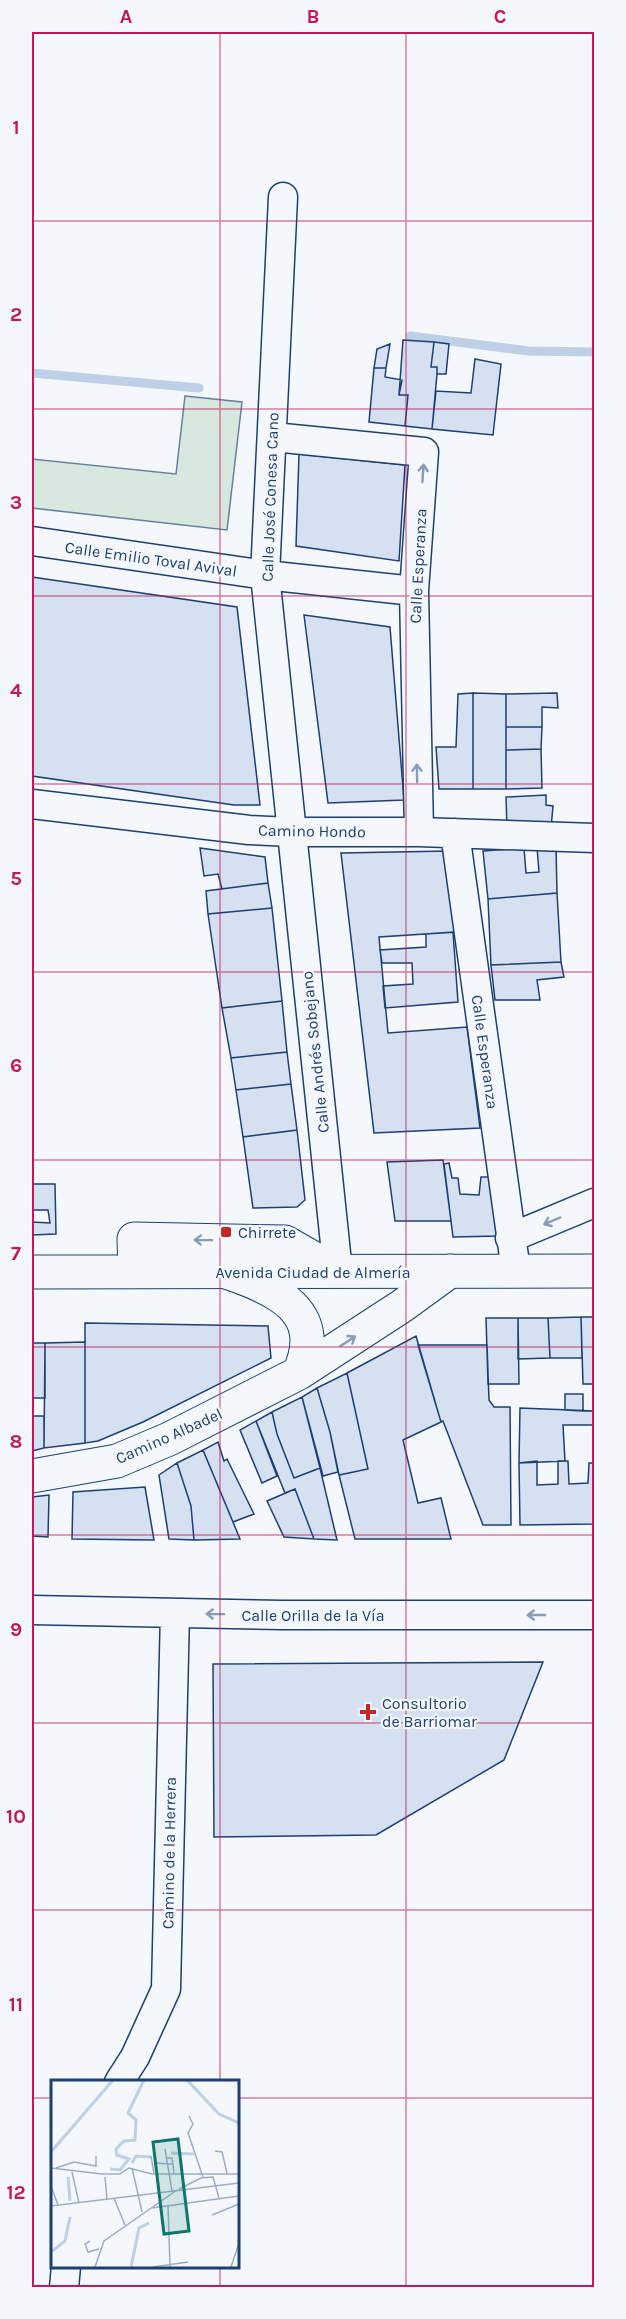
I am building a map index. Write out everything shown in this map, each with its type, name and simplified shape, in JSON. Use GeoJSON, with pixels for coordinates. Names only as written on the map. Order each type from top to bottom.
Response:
{"type":"FeatureCollection","features":[{"type":"Feature","properties":{"kind":"main road"},"geometry":{"type":"LineString","coordinates":[[135,1272],[134,1239],[285,1242],[338,1272]]}},
{"type":"Feature","properties":{"kind":"main road","name":"Camino Albadel"},"geometry":{"type":"LineString","coordinates":[[32,1476],[125,1458],[169,1438],[299,1373],[402,1306],[450,1271]]}},
{"type":"Feature","properties":{"kind":"main road","name":"Avenida Ciudad de Almería"},"geometry":{"type":"LineString","coordinates":[[32,1272],[594,1271]]}},
{"type":"Feature","properties":{"kind":"main road"},"geometry":{"type":"LineString","coordinates":[[226,1272],[259,1283],[275,1293],[304,1321],[308,1348],[299,1373]]}},
{"type":"Feature","properties":{"kind":"street","name":"Calle José Conesa Cano"},"geometry":{"type":"LineString","coordinates":[[283,197],[265,575],[291,832]]}},
{"type":"Feature","properties":{"kind":"street","name":"Calle Esperanza"},"geometry":{"type":"LineString","coordinates":[[273,437],[424,452],[414,591],[418,832]]}},
{"type":"Feature","properties":{"kind":"street","name":"Calle Emilio Toval Avival"},"geometry":{"type":"LineString","coordinates":[[32,541],[265,575],[414,591]]}},
{"type":"Feature","properties":{"kind":"street","name":"Camino Hondo"},"geometry":{"type":"LineString","coordinates":[[32,804],[249,830],[418,832],[594,838]]}},
{"type":"Feature","properties":{"kind":"street","name":"Calle Andrés Sobejano"},"geometry":{"type":"LineString","coordinates":[[291,832],[338,1272]]}},
{"type":"Feature","properties":{"kind":"street","name":"Calle Esperanza"},"geometry":{"type":"LineString","coordinates":[[455,833],[516,1271]]}},
{"type":"Feature","properties":{"kind":"street"},"geometry":{"type":"LineString","coordinates":[[510,1238],[594,1203]]}},
{"type":"Feature","properties":{"kind":"street","name":"Calle Orilla de la Vía"},"geometry":{"type":"LineString","coordinates":[[32,1610],[306,1615],[594,1615]]}},
{"type":"Feature","properties":{"kind":"street","name":"Camino de la Herrera"},"geometry":{"type":"LineString","coordinates":[[120,2080],[135,2057],[166,1989],[175,1612]]}},
{"type":"Feature","properties":{"kind":"street"},"geometry":{"type":"LineString","coordinates":[[64,2288],[66,2268]]}},
{"type":"Feature","properties":{"kind":"shaded area"},"geometry":{"type":"Polygon","coordinates":[[[185,396],[242,402],[227,530],[32,508],[32,459],[176,474],[185,396]]]}},
{"type":"Feature","properties":{"kind":"building"},"geometry":{"type":"Polygon","coordinates":[[[403,340],[434,342],[431,367],[437,367],[437,374],[432,429],[405,426],[408,395],[399,395],[403,340]]]}},
{"type":"Feature","properties":{"kind":"building"},"geometry":{"type":"Polygon","coordinates":[[[434,342],[449,344],[446,374],[437,374],[437,367],[431,367],[434,342]]]}},
{"type":"Feature","properties":{"kind":"building"},"geometry":{"type":"Polygon","coordinates":[[[390,344],[386,368],[374,368],[377,349],[390,344]]]}},
{"type":"Feature","properties":{"kind":"building"},"geometry":{"type":"Polygon","coordinates":[[[475,359],[501,364],[493,435],[432,429],[436,391],[471,393],[475,359]]]}},
{"type":"Feature","properties":{"kind":"building"},"geometry":{"type":"Polygon","coordinates":[[[374,368],[386,368],[385,377],[402,380],[399,395],[408,395],[405,426],[369,422],[374,368]]]}},
{"type":"Feature","properties":{"kind":"building"},"geometry":{"type":"Polygon","coordinates":[[[299,454],[405,465],[399,561],[296,546],[299,454]]]}},
{"type":"Feature","properties":{"kind":"building"},"geometry":{"type":"Polygon","coordinates":[[[32,577],[237,607],[260,805],[234,805],[32,776],[32,577]]]}},
{"type":"Feature","properties":{"kind":"building"},"geometry":{"type":"Polygon","coordinates":[[[304,615],[390,627],[404,800],[328,803],[304,615]]]}},
{"type":"Feature","properties":{"kind":"building"},"geometry":{"type":"Polygon","coordinates":[[[473,693],[473,789],[439,789],[436,747],[456,747],[458,694],[473,693]]]}},
{"type":"Feature","properties":{"kind":"building"},"geometry":{"type":"Polygon","coordinates":[[[473,693],[506,694],[506,789],[473,789],[473,693]]]}},
{"type":"Feature","properties":{"kind":"building"},"geometry":{"type":"Polygon","coordinates":[[[557,693],[558,708],[542,707],[542,727],[506,727],[506,694],[557,693]]]}},
{"type":"Feature","properties":{"kind":"building"},"geometry":{"type":"Polygon","coordinates":[[[506,727],[542,727],[541,749],[506,750],[506,727]]]}},
{"type":"Feature","properties":{"kind":"building"},"geometry":{"type":"Polygon","coordinates":[[[541,749],[542,788],[506,789],[506,750],[541,749]]]}},
{"type":"Feature","properties":{"kind":"building"},"geometry":{"type":"Polygon","coordinates":[[[546,795],[546,805],[553,806],[551,828],[507,828],[506,797],[546,795]]]}},
{"type":"Feature","properties":{"kind":"building"},"geometry":{"type":"Polygon","coordinates":[[[556,846],[557,893],[488,899],[483,851],[524,848],[526,873],[539,872],[537,847],[556,846]]]}},
{"type":"Feature","properties":{"kind":"building"},"geometry":{"type":"Polygon","coordinates":[[[200,848],[265,857],[268,883],[222,889],[218,874],[204,876],[200,848]]]}},
{"type":"Feature","properties":{"kind":"building"},"geometry":{"type":"Polygon","coordinates":[[[448,851],[456,932],[379,937],[388,1033],[467,1027],[480,1128],[374,1133],[341,853],[448,851]]]}},
{"type":"Feature","properties":{"kind":"building"},"geometry":{"type":"Polygon","coordinates":[[[268,883],[272,908],[208,914],[206,891],[268,883]]]}},
{"type":"Feature","properties":{"kind":"building"},"geometry":{"type":"Polygon","coordinates":[[[557,893],[561,962],[491,965],[488,899],[557,893]]]}},
{"type":"Feature","properties":{"kind":"building"},"geometry":{"type":"Polygon","coordinates":[[[272,908],[282,1001],[222,1008],[208,914],[272,908]]]}},
{"type":"Feature","properties":{"kind":"building"},"geometry":{"type":"Polygon","coordinates":[[[453,932],[458,1002],[385,1008],[383,986],[413,984],[412,963],[382,963],[380,950],[426,947],[426,934],[453,932]]]}},
{"type":"Feature","properties":{"kind":"building"},"geometry":{"type":"Polygon","coordinates":[[[561,962],[564,977],[537,980],[540,1000],[495,1000],[491,965],[561,962]]]}},
{"type":"Feature","properties":{"kind":"building"},"geometry":{"type":"Polygon","coordinates":[[[282,1001],[287,1052],[231,1058],[222,1008],[282,1001]]]}},
{"type":"Feature","properties":{"kind":"building"},"geometry":{"type":"Polygon","coordinates":[[[287,1052],[291,1084],[236,1090],[231,1058],[287,1052]]]}},
{"type":"Feature","properties":{"kind":"building"},"geometry":{"type":"Polygon","coordinates":[[[291,1084],[297,1130],[243,1137],[236,1090],[291,1084]]]}},
{"type":"Feature","properties":{"kind":"building"},"geometry":{"type":"Polygon","coordinates":[[[297,1130],[305,1200],[297,1207],[253,1208],[243,1137],[297,1130]]]}},
{"type":"Feature","properties":{"kind":"building"},"geometry":{"type":"Polygon","coordinates":[[[443,1160],[451,1221],[395,1221],[387,1162],[443,1160]]]}},
{"type":"Feature","properties":{"kind":"building"},"geometry":{"type":"Polygon","coordinates":[[[449,1163],[452,1178],[458,1178],[460,1194],[479,1195],[481,1177],[494,1177],[499,1236],[453,1237],[444,1164],[449,1163]]]}},
{"type":"Feature","properties":{"kind":"building"},"geometry":{"type":"Polygon","coordinates":[[[32,1184],[55,1184],[56,1234],[32,1235],[32,1222],[50,1223],[48,1210],[32,1210],[32,1184]]]}},
{"type":"Feature","properties":{"kind":"building"},"geometry":{"type":"Polygon","coordinates":[[[581,1317],[582,1358],[550,1358],[548,1318],[581,1317]]]}},
{"type":"Feature","properties":{"kind":"building"},"geometry":{"type":"Polygon","coordinates":[[[581,1317],[594,1317],[594,1384],[583,1384],[581,1317]]]}},
{"type":"Feature","properties":{"kind":"building"},"geometry":{"type":"Polygon","coordinates":[[[486,1318],[518,1318],[519,1384],[488,1384],[486,1318]]]}},
{"type":"Feature","properties":{"kind":"building"},"geometry":{"type":"Polygon","coordinates":[[[518,1318],[548,1318],[550,1358],[518,1359],[518,1318]]]}},
{"type":"Feature","properties":{"kind":"building"},"geometry":{"type":"Polygon","coordinates":[[[85,1323],[268,1326],[271,1358],[143,1422],[98,1441],[85,1443],[85,1323]]]}},
{"type":"Feature","properties":{"kind":"building"},"geometry":{"type":"Polygon","coordinates":[[[416,1336],[441,1422],[403,1440],[418,1503],[441,1498],[451,1539],[355,1539],[339,1475],[368,1469],[347,1373],[416,1336]]]}},
{"type":"Feature","properties":{"kind":"building"},"geometry":{"type":"Polygon","coordinates":[[[85,1342],[85,1443],[44,1448],[45,1343],[85,1342]]]}},
{"type":"Feature","properties":{"kind":"building"},"geometry":{"type":"Polygon","coordinates":[[[32,1343],[45,1343],[45,1398],[32,1398],[32,1343]]]}},
{"type":"Feature","properties":{"kind":"building"},"geometry":{"type":"Polygon","coordinates":[[[418,1345],[487,1345],[489,1400],[494,1407],[510,1407],[511,1525],[483,1525],[443,1421],[441,1422],[418,1345]]]}},
{"type":"Feature","properties":{"kind":"building"},"geometry":{"type":"Polygon","coordinates":[[[347,1373],[368,1469],[339,1475],[330,1432],[317,1388],[347,1373]]]}},
{"type":"Feature","properties":{"kind":"building"},"geometry":{"type":"Polygon","coordinates":[[[317,1388],[330,1432],[338,1472],[323,1476],[302,1397],[317,1388]]]}},
{"type":"Feature","properties":{"kind":"building"},"geometry":{"type":"Polygon","coordinates":[[[565,1394],[583,1394],[583,1411],[565,1410],[565,1394]]]}},
{"type":"Feature","properties":{"kind":"building"},"geometry":{"type":"Polygon","coordinates":[[[302,1397],[320,1468],[294,1478],[277,1434],[272,1412],[302,1397]]]}},
{"type":"Feature","properties":{"kind":"building"},"geometry":{"type":"Polygon","coordinates":[[[520,1408],[594,1411],[594,1425],[563,1425],[565,1461],[519,1463],[520,1408]]]}},
{"type":"Feature","properties":{"kind":"building"},"geometry":{"type":"Polygon","coordinates":[[[272,1412],[277,1434],[294,1478],[320,1468],[337,1540],[314,1539],[295,1489],[285,1493],[256,1421],[272,1412]]]}},
{"type":"Feature","properties":{"kind":"building"},"geometry":{"type":"Polygon","coordinates":[[[32,1416],[44,1416],[44,1448],[32,1451],[32,1416]]]}},
{"type":"Feature","properties":{"kind":"building"},"geometry":{"type":"Polygon","coordinates":[[[256,1421],[277,1476],[262,1483],[240,1430],[256,1421]]]}},
{"type":"Feature","properties":{"kind":"building"},"geometry":{"type":"Polygon","coordinates":[[[218,1442],[224,1461],[227,1459],[254,1514],[233,1522],[203,1450],[218,1442]]]}},
{"type":"Feature","properties":{"kind":"building"},"geometry":{"type":"Polygon","coordinates":[[[203,1450],[240,1539],[194,1540],[191,1506],[177,1463],[203,1450]]]}},
{"type":"Feature","properties":{"kind":"building"},"geometry":{"type":"Polygon","coordinates":[[[537,1461],[537,1485],[558,1484],[558,1461],[568,1461],[569,1484],[588,1483],[589,1463],[594,1463],[594,1524],[520,1525],[519,1463],[537,1461]]]}},
{"type":"Feature","properties":{"kind":"building"},"geometry":{"type":"Polygon","coordinates":[[[177,1463],[191,1506],[194,1540],[169,1539],[159,1475],[177,1463]]]}},
{"type":"Feature","properties":{"kind":"building"},"geometry":{"type":"Polygon","coordinates":[[[145,1487],[154,1540],[72,1539],[73,1492],[145,1487]]]}},
{"type":"Feature","properties":{"kind":"building"},"geometry":{"type":"Polygon","coordinates":[[[295,1489],[314,1539],[284,1537],[267,1501],[295,1489]]]}},
{"type":"Feature","properties":{"kind":"building"},"geometry":{"type":"Polygon","coordinates":[[[49,1495],[48,1537],[32,1536],[32,1497],[49,1495]]]}},
{"type":"Feature","properties":{"kind":"building","name":"Consultorio de Barriomar"},"geometry":{"type":"Polygon","coordinates":[[[543,1662],[504,1760],[376,1835],[214,1837],[213,1664],[543,1662]]]}},
{"type":"Feature","properties":{"kind":"waterway"},"geometry":{"type":"LineString","coordinates":[[410,336],[529,351],[594,352]]}},
{"type":"Feature","properties":{"kind":"waterway"},"geometry":{"type":"LineString","coordinates":[[32,373],[199,388]]}},
{"type":"Feature","properties":{"kind":"place","name":"Chirrete"},"geometry":{"type":"Point","coordinates":[226,1232]}},
{"type":"Feature","properties":{"kind":"place","name":"Consultorio de Barriomar"},"geometry":{"type":"Point","coordinates":[368,1712]}}]}
